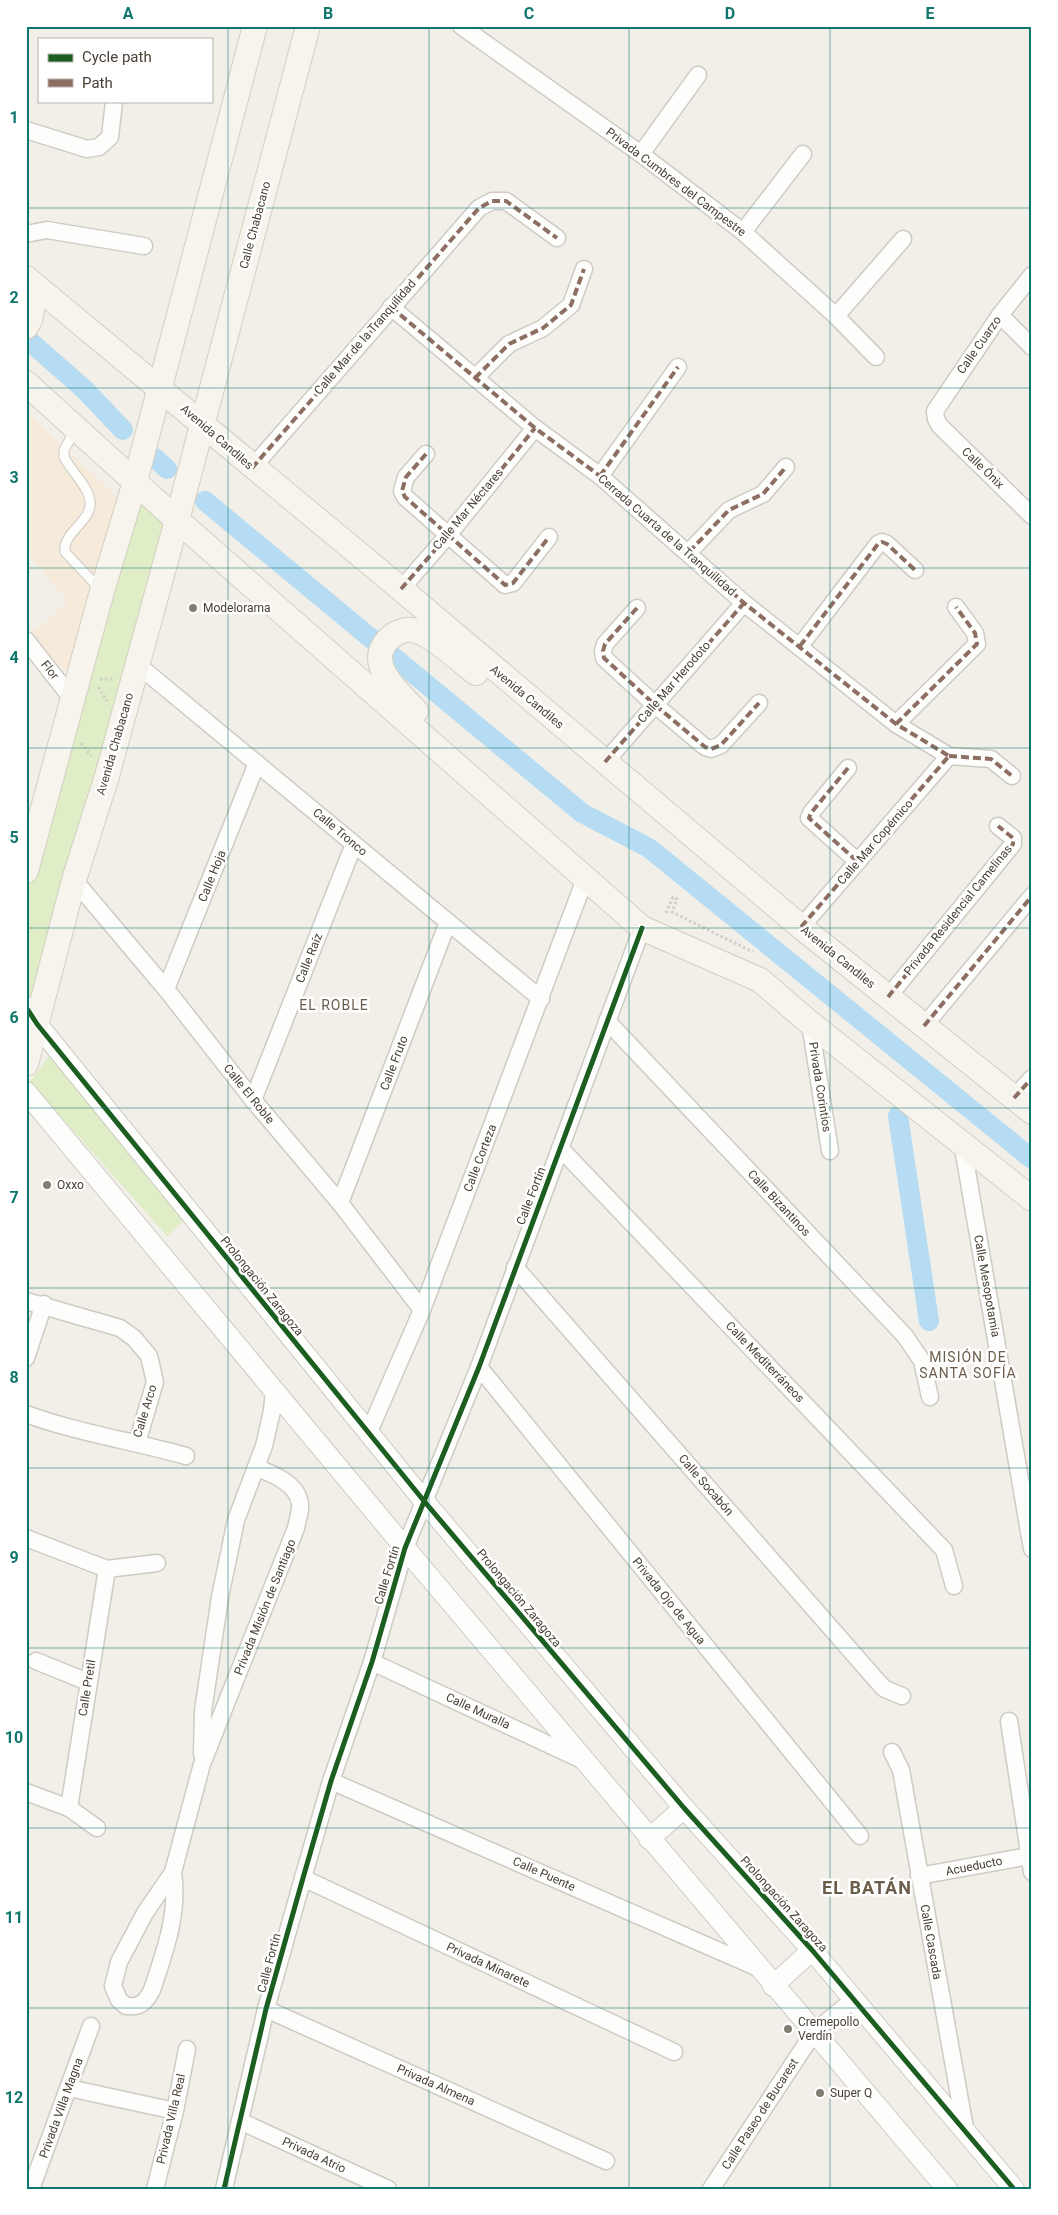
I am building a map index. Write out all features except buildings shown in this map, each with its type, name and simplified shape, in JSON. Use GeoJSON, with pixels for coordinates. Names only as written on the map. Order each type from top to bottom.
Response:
{"type":"FeatureCollection","features":[{"type":"Feature","properties":{"kind":"main road"},"geometry":{"type":"LineString","coordinates":[[26,871],[32,824],[76,689],[102,591],[135,482],[255,26]]}},
{"type":"Feature","properties":{"kind":"main road","name":"Calle Chabacano"},"geometry":{"type":"LineString","coordinates":[[202,424],[308,26]]}},
{"type":"Feature","properties":{"kind":"main road","name":"Avenida Candiles"},"geometry":{"type":"LineString","coordinates":[[26,278],[159,387],[252,468],[401,589],[506,680],[801,927],[1023,1105]]}},
{"type":"Feature","properties":{"kind":"main road"},"geometry":{"type":"LineString","coordinates":[[26,286],[33,309],[26,327]]}},
{"type":"Feature","properties":{"kind":"main road"},"geometry":{"type":"LineString","coordinates":[[26,383],[177,520],[642,928],[760,980],[810,1023],[1032,1199]]}},
{"type":"Feature","properties":{"kind":"main road","name":"Avenida Chabacano"},"geometry":{"type":"LineString","coordinates":[[26,1064],[32,1015],[107,776],[202,424]]}},
{"type":"Feature","properties":{"kind":"main road"},"geometry":{"type":"LineString","coordinates":[[445,755],[423,720],[386,679],[380,663],[390,640],[409,630],[419,632],[483,678],[493,681],[506,680]]}},
{"type":"Feature","properties":{"kind":"street","name":"Privada Cumbres del Campestre"},"geometry":{"type":"LineString","coordinates":[[461,26],[641,154],[743,232],[836,316],[876,357]]}},
{"type":"Feature","properties":{"kind":"street"},"geometry":{"type":"LineString","coordinates":[[641,154],[698,75]]}},
{"type":"Feature","properties":{"kind":"street"},"geometry":{"type":"LineString","coordinates":[[26,130],[87,149],[99,147],[110,137],[114,102]]}},
{"type":"Feature","properties":{"kind":"street"},"geometry":{"type":"LineString","coordinates":[[743,232],[804,154]]}},
{"type":"Feature","properties":{"kind":"street","name":"Calle Mar de la Tranquilidad"},"geometry":{"type":"LineString","coordinates":[[252,468],[479,208],[492,201],[506,201],[557,238]]}},
{"type":"Feature","properties":{"kind":"street"},"geometry":{"type":"LineString","coordinates":[[26,234],[47,230],[144,246]]}},
{"type":"Feature","properties":{"kind":"street"},"geometry":{"type":"LineString","coordinates":[[836,316],[903,239]]}},
{"type":"Feature","properties":{"kind":"street"},"geometry":{"type":"LineString","coordinates":[[475,378],[509,344],[543,328],[571,304],[584,269]]}},
{"type":"Feature","properties":{"kind":"street","name":"Calle Cuarzo"},"geometry":{"type":"LineString","coordinates":[[936,419],[935,411],[938,403],[1000,315],[1032,275]]}},
{"type":"Feature","properties":{"kind":"street","name":"Cerrada Cuarta de la Tranquilidad"},"geometry":{"type":"LineString","coordinates":[[391,307],[535,428],[600,476],[689,552],[744,603],[896,724],[949,756]]}},
{"type":"Feature","properties":{"kind":"street"},"geometry":{"type":"LineString","coordinates":[[1000,315],[1032,347]]}},
{"type":"Feature","properties":{"kind":"street"},"geometry":{"type":"LineString","coordinates":[[600,476],[678,367]]}},
{"type":"Feature","properties":{"kind":"street","name":"Calle Ónix"},"geometry":{"type":"LineString","coordinates":[[936,419],[946,433],[1032,516]]}},
{"type":"Feature","properties":{"kind":"street","name":"Calle Mar Néctares"},"geometry":{"type":"LineString","coordinates":[[401,589],[449,534],[535,428]]}},
{"type":"Feature","properties":{"kind":"street"},"geometry":{"type":"LineString","coordinates":[[426,454],[406,477],[402,491],[410,502],[506,585],[513,583],[549,537]]}},
{"type":"Feature","properties":{"kind":"street"},"geometry":{"type":"LineString","coordinates":[[689,552],[729,510],[762,494],[786,467]]}},
{"type":"Feature","properties":{"kind":"street"},"geometry":{"type":"LineString","coordinates":[[800,646],[878,544],[882,542],[887,544],[915,570]]}},
{"type":"Feature","properties":{"kind":"street","name":"Calle Mar Herodoto"},"geometry":{"type":"LineString","coordinates":[[605,762],[744,603]]}},
{"type":"Feature","properties":{"kind":"street"},"geometry":{"type":"LineString","coordinates":[[896,724],[975,647],[977,640],[956,607]]}},
{"type":"Feature","properties":{"kind":"street"},"geometry":{"type":"LineString","coordinates":[[636,608],[613,634],[602,651],[604,658],[612,668],[705,747],[711,749],[720,746],[759,703]]}},
{"type":"Feature","properties":{"kind":"street","name":"Flor"},"geometry":{"type":"LineString","coordinates":[[26,640],[76,689]]}},
{"type":"Feature","properties":{"kind":"street","name":"Calle Tronco"},"geometry":{"type":"LineString","coordinates":[[136,672],[257,763],[541,999]]}},
{"type":"Feature","properties":{"kind":"street"},"geometry":{"type":"LineString","coordinates":[[949,756],[991,759],[1012,776]]}},
{"type":"Feature","properties":{"kind":"street","name":"Calle Mar Copérnico"},"geometry":{"type":"LineString","coordinates":[[801,927],[949,756]]}},
{"type":"Feature","properties":{"kind":"street","name":"Calle Hoja"},"geometry":{"type":"LineString","coordinates":[[166,989],[257,763]]}},
{"type":"Feature","properties":{"kind":"street"},"geometry":{"type":"LineString","coordinates":[[848,768],[809,818],[858,862]]}},
{"type":"Feature","properties":{"kind":"street","name":"Privada Residencial Camelinas"},"geometry":{"type":"LineString","coordinates":[[888,997],[1013,844],[1013,838],[998,826]]}},
{"type":"Feature","properties":{"kind":"street","name":"Calle Raíz"},"geometry":{"type":"LineString","coordinates":[[253,1100],[354,844]]}},
{"type":"Feature","properties":{"kind":"street","name":"Calle Corteza"},"geometry":{"type":"LineString","coordinates":[[368,1434],[422,1310],[585,879]]}},
{"type":"Feature","properties":{"kind":"street","name":"Calle El Roble"},"geometry":{"type":"LineString","coordinates":[[74,880],[166,989],[253,1100],[340,1203],[422,1310]]}},
{"type":"Feature","properties":{"kind":"street"},"geometry":{"type":"LineString","coordinates":[[924,1026],[1032,896]]}},
{"type":"Feature","properties":{"kind":"street","name":"Calle Fruto"},"geometry":{"type":"LineString","coordinates":[[340,1203],[448,922]]}},
{"type":"Feature","properties":{"kind":"street","name":"Calle Fortín"},"geometry":{"type":"LineString","coordinates":[[224,2189],[266,2009],[331,1781],[372,1662],[405,1548],[478,1367],[642,928]]}},
{"type":"Feature","properties":{"kind":"street","name":"Prolongación Zaragoza"},"geometry":{"type":"LineString","coordinates":[[32,1015],[424,1502],[684,1808],[812,1950],[1014,2189]]}},
{"type":"Feature","properties":{"kind":"street","name":"Calle Bizantinos"},"geometry":{"type":"LineString","coordinates":[[607,1022],[905,1336],[922,1361],[930,1397]]}},
{"type":"Feature","properties":{"kind":"street","name":"Privada Corintios"},"geometry":{"type":"LineString","coordinates":[[810,1023],[830,1151]]}},
{"type":"Feature","properties":{"kind":"street"},"geometry":{"type":"LineString","coordinates":[[1023,1105],[1032,1078]]}},
{"type":"Feature","properties":{"kind":"street"},"geometry":{"type":"LineString","coordinates":[[26,1092],[649,1839],[947,2189]]}},
{"type":"Feature","properties":{"kind":"street","name":"Calle Mesopotamia"},"geometry":{"type":"LineString","coordinates":[[962,1142],[1032,1549]]}},
{"type":"Feature","properties":{"kind":"street","name":"Calle Mediterráneos"},"geometry":{"type":"LineString","coordinates":[[560,1148],[944,1550],[954,1586]]}},
{"type":"Feature","properties":{"kind":"street","name":"Calle Socabón"},"geometry":{"type":"LineString","coordinates":[[515,1267],[879,1683],[885,1689],[902,1696]]}},
{"type":"Feature","properties":{"kind":"street","name":"Calle Arco"},"geometry":{"type":"LineString","coordinates":[[26,1301],[44,1304],[120,1328],[134,1338],[149,1356],[155,1382],[137,1443],[65,1428],[26,1414]]}},
{"type":"Feature","properties":{"kind":"street"},"geometry":{"type":"LineString","coordinates":[[26,1358],[44,1304]]}},
{"type":"Feature","properties":{"kind":"street","name":"Privada Ojo de Agua"},"geometry":{"type":"LineString","coordinates":[[478,1367],[860,1836]]}},
{"type":"Feature","properties":{"kind":"street","name":"Privada Misión de Santiago"},"geometry":{"type":"LineString","coordinates":[[202,1764],[202,1711],[220,1597],[236,1520],[257,1468],[272,1411],[274,1390]]}},
{"type":"Feature","properties":{"kind":"street"},"geometry":{"type":"LineString","coordinates":[[137,1443],[186,1456]]}},
{"type":"Feature","properties":{"kind":"street","name":"Privada Misión de Santiago"},"geometry":{"type":"LineString","coordinates":[[173,1872],[176,1895],[169,1937],[152,1990],[148,1999],[141,2005],[126,2006],[119,2000],[113,1986],[119,1962],[145,1913],[173,1872],[202,1764],[296,1528],[300,1505],[297,1495],[278,1476],[257,1468]]}},
{"type":"Feature","properties":{"kind":"street"},"geometry":{"type":"LineString","coordinates":[[26,1538],[107,1569],[157,1563]]}},
{"type":"Feature","properties":{"kind":"street","name":"Calle Pretil"},"geometry":{"type":"LineString","coordinates":[[69,1808],[107,1569]]}},
{"type":"Feature","properties":{"kind":"street"},"geometry":{"type":"LineString","coordinates":[[36,1661],[88,1682]]}},
{"type":"Feature","properties":{"kind":"street","name":"Calle Muralla"},"geometry":{"type":"LineString","coordinates":[[372,1662],[584,1761]]}},
{"type":"Feature","properties":{"kind":"street"},"geometry":{"type":"LineString","coordinates":[[1009,1721],[1032,1872]]}},
{"type":"Feature","properties":{"kind":"street","name":"Calle Cascada"},"geometry":{"type":"LineString","coordinates":[[892,1752],[901,1770],[966,2134]]}},
{"type":"Feature","properties":{"kind":"street","name":"Calle Puente"},"geometry":{"type":"LineString","coordinates":[[331,1781],[758,1968]]}},
{"type":"Feature","properties":{"kind":"street"},"geometry":{"type":"LineString","coordinates":[[26,1792],[69,1808],[97,1828]]}},
{"type":"Feature","properties":{"kind":"street"},"geometry":{"type":"LineString","coordinates":[[649,1839],[684,1808]]}},
{"type":"Feature","properties":{"kind":"street","name":"Acueducto"},"geometry":{"type":"LineString","coordinates":[[919,1876],[1029,1856]]}},
{"type":"Feature","properties":{"kind":"street","name":"Privada Minarete"},"geometry":{"type":"LineString","coordinates":[[303,1878],[674,2052]]}},
{"type":"Feature","properties":{"kind":"street"},"geometry":{"type":"LineString","coordinates":[[773,1986],[812,1950]]}},
{"type":"Feature","properties":{"kind":"street","name":"Calle Paseo de Bucarest"},"geometry":{"type":"LineString","coordinates":[[714,2187],[814,2032],[853,2000]]}},
{"type":"Feature","properties":{"kind":"street","name":"Privada Almena"},"geometry":{"type":"LineString","coordinates":[[266,2009],[606,2161]]}},
{"type":"Feature","properties":{"kind":"street","name":"Privada Villa Magna"},"geometry":{"type":"LineString","coordinates":[[31,2189],[92,2026]]}},
{"type":"Feature","properties":{"kind":"street","name":"Privada Villa Real"},"geometry":{"type":"LineString","coordinates":[[155,2189],[175,2112],[187,2049]]}},
{"type":"Feature","properties":{"kind":"street"},"geometry":{"type":"LineString","coordinates":[[69,2088],[175,2112]]}},
{"type":"Feature","properties":{"kind":"street","name":"Privada Atrio"},"geometry":{"type":"LineString","coordinates":[[240,2121],[388,2189]]}},
{"type":"Feature","properties":{"kind":"lane"},"geometry":{"type":"LineString","coordinates":[[76,429],[64,450],[64,457],[90,499],[90,510],[66,542],[65,552],[102,591]]}},
{"type":"Feature","properties":{"kind":"path"},"geometry":{"type":"LineString","coordinates":[[76,689],[136,672]]}},
{"type":"Feature","properties":{"kind":"path"},"geometry":{"type":"LineString","coordinates":[[666,913],[673,896],[677,899],[672,912],[720,936]]}},
{"type":"Feature","properties":{"kind":"shaded area"},"geometry":{"type":"Polygon","coordinates":[[[26,412],[117,497],[69,668],[64,669],[31,634],[68,602],[26,551],[26,412]]]}},
{"type":"Feature","properties":{"kind":"green space"},"geometry":{"type":"Polygon","coordinates":[[[135,495],[167,521],[34,1007],[26,996],[26,887],[135,495]]]}},
{"type":"Feature","properties":{"kind":"green space"},"geometry":{"type":"Polygon","coordinates":[[[49,1056],[183,1221],[167,1236],[30,1082],[49,1056]]]}},
{"type":"Feature","properties":{"kind":"waterway"},"geometry":{"type":"LineString","coordinates":[[26,338],[85,390],[123,430]]}},
{"type":"Feature","properties":{"kind":"waterway"},"geometry":{"type":"LineString","coordinates":[[155,458],[167,469]]}},
{"type":"Feature","properties":{"kind":"waterway"},"geometry":{"type":"LineString","coordinates":[[205,501],[582,813],[649,848],[1032,1159]]}},
{"type":"Feature","properties":{"kind":"waterway"},"geometry":{"type":"LineString","coordinates":[[898,1116],[929,1321]]}},
{"type":"Feature","properties":{"kind":"marked path"},"geometry":{"type":"LineString","coordinates":[[252,468],[479,208],[492,201],[506,201],[557,238]]}},
{"type":"Feature","properties":{"kind":"marked path"},"geometry":{"type":"LineString","coordinates":[[475,378],[509,344],[543,328],[571,305],[584,269]]}},
{"type":"Feature","properties":{"kind":"marked path"},"geometry":{"type":"LineString","coordinates":[[391,307],[535,428],[600,476],[744,603],[896,724],[949,756]]}},
{"type":"Feature","properties":{"kind":"marked path"},"geometry":{"type":"LineString","coordinates":[[600,476],[678,367]]}},
{"type":"Feature","properties":{"kind":"marked path"},"geometry":{"type":"LineString","coordinates":[[401,589],[449,534],[535,428]]}},
{"type":"Feature","properties":{"kind":"marked path"},"geometry":{"type":"LineString","coordinates":[[426,454],[406,477],[402,491],[405,497],[505,585],[513,583],[549,537]]}},
{"type":"Feature","properties":{"kind":"marked path"},"geometry":{"type":"LineString","coordinates":[[689,552],[729,510],[763,494],[786,467]]}},
{"type":"Feature","properties":{"kind":"marked path"},"geometry":{"type":"LineString","coordinates":[[800,646],[878,544],[882,542],[887,544],[915,570]]}},
{"type":"Feature","properties":{"kind":"marked path"},"geometry":{"type":"LineString","coordinates":[[605,762],[744,603]]}},
{"type":"Feature","properties":{"kind":"marked path"},"geometry":{"type":"LineString","coordinates":[[896,724],[977,644],[975,633],[956,607]]}},
{"type":"Feature","properties":{"kind":"marked path"},"geometry":{"type":"LineString","coordinates":[[637,608],[605,644],[604,658],[705,747],[711,749],[721,745],[759,703]]}},
{"type":"Feature","properties":{"kind":"marked path"},"geometry":{"type":"LineString","coordinates":[[949,756],[991,759],[1012,776]]}},
{"type":"Feature","properties":{"kind":"marked path"},"geometry":{"type":"LineString","coordinates":[[801,927],[949,756]]}},
{"type":"Feature","properties":{"kind":"marked path"},"geometry":{"type":"LineString","coordinates":[[848,768],[809,818],[858,862]]}},
{"type":"Feature","properties":{"kind":"marked path"},"geometry":{"type":"LineString","coordinates":[[888,997],[1013,844],[1013,838],[998,826]]}},
{"type":"Feature","properties":{"kind":"marked path"},"geometry":{"type":"LineString","coordinates":[[924,1026],[1032,896]]}},
{"type":"Feature","properties":{"kind":"marked path"},"geometry":{"type":"LineString","coordinates":[[1014,1098],[1032,1078]]}},
{"type":"Feature","properties":{"kind":"cycle path"},"geometry":{"type":"LineString","coordinates":[[224,2189],[266,2009],[331,1781],[372,1662],[405,1548],[479,1367],[642,928]]}},
{"type":"Feature","properties":{"kind":"cycle path"},"geometry":{"type":"LineString","coordinates":[[26,1007],[37,1024],[424,1501],[684,1808],[812,1950],[1014,2189]]}},
{"type":"Feature","properties":{"kind":"place","name":"Modelorama"},"geometry":{"type":"Point","coordinates":[193,608]}},
{"type":"Feature","properties":{"kind":"place","name":"Oxxo"},"geometry":{"type":"Point","coordinates":[47,1185]}},
{"type":"Feature","properties":{"kind":"place","name":"Cremepollo Verdín"},"geometry":{"type":"Point","coordinates":[788,2029]}},
{"type":"Feature","properties":{"kind":"place","name":"Super Q"},"geometry":{"type":"Point","coordinates":[820,2093]}},
{"type":"Feature","properties":{"kind":"district","name":"EL ROBLE"},"geometry":{"type":"Point","coordinates":[334,1005]}},
{"type":"Feature","properties":{"kind":"district","name":"MISIÓN DE SANTA SOFÍA"},"geometry":{"type":"Point","coordinates":[968,1365]}},
{"type":"Feature","properties":{"kind":"district","name":"EL BATÁN"},"geometry":{"type":"Point","coordinates":[867,1887]}}]}
